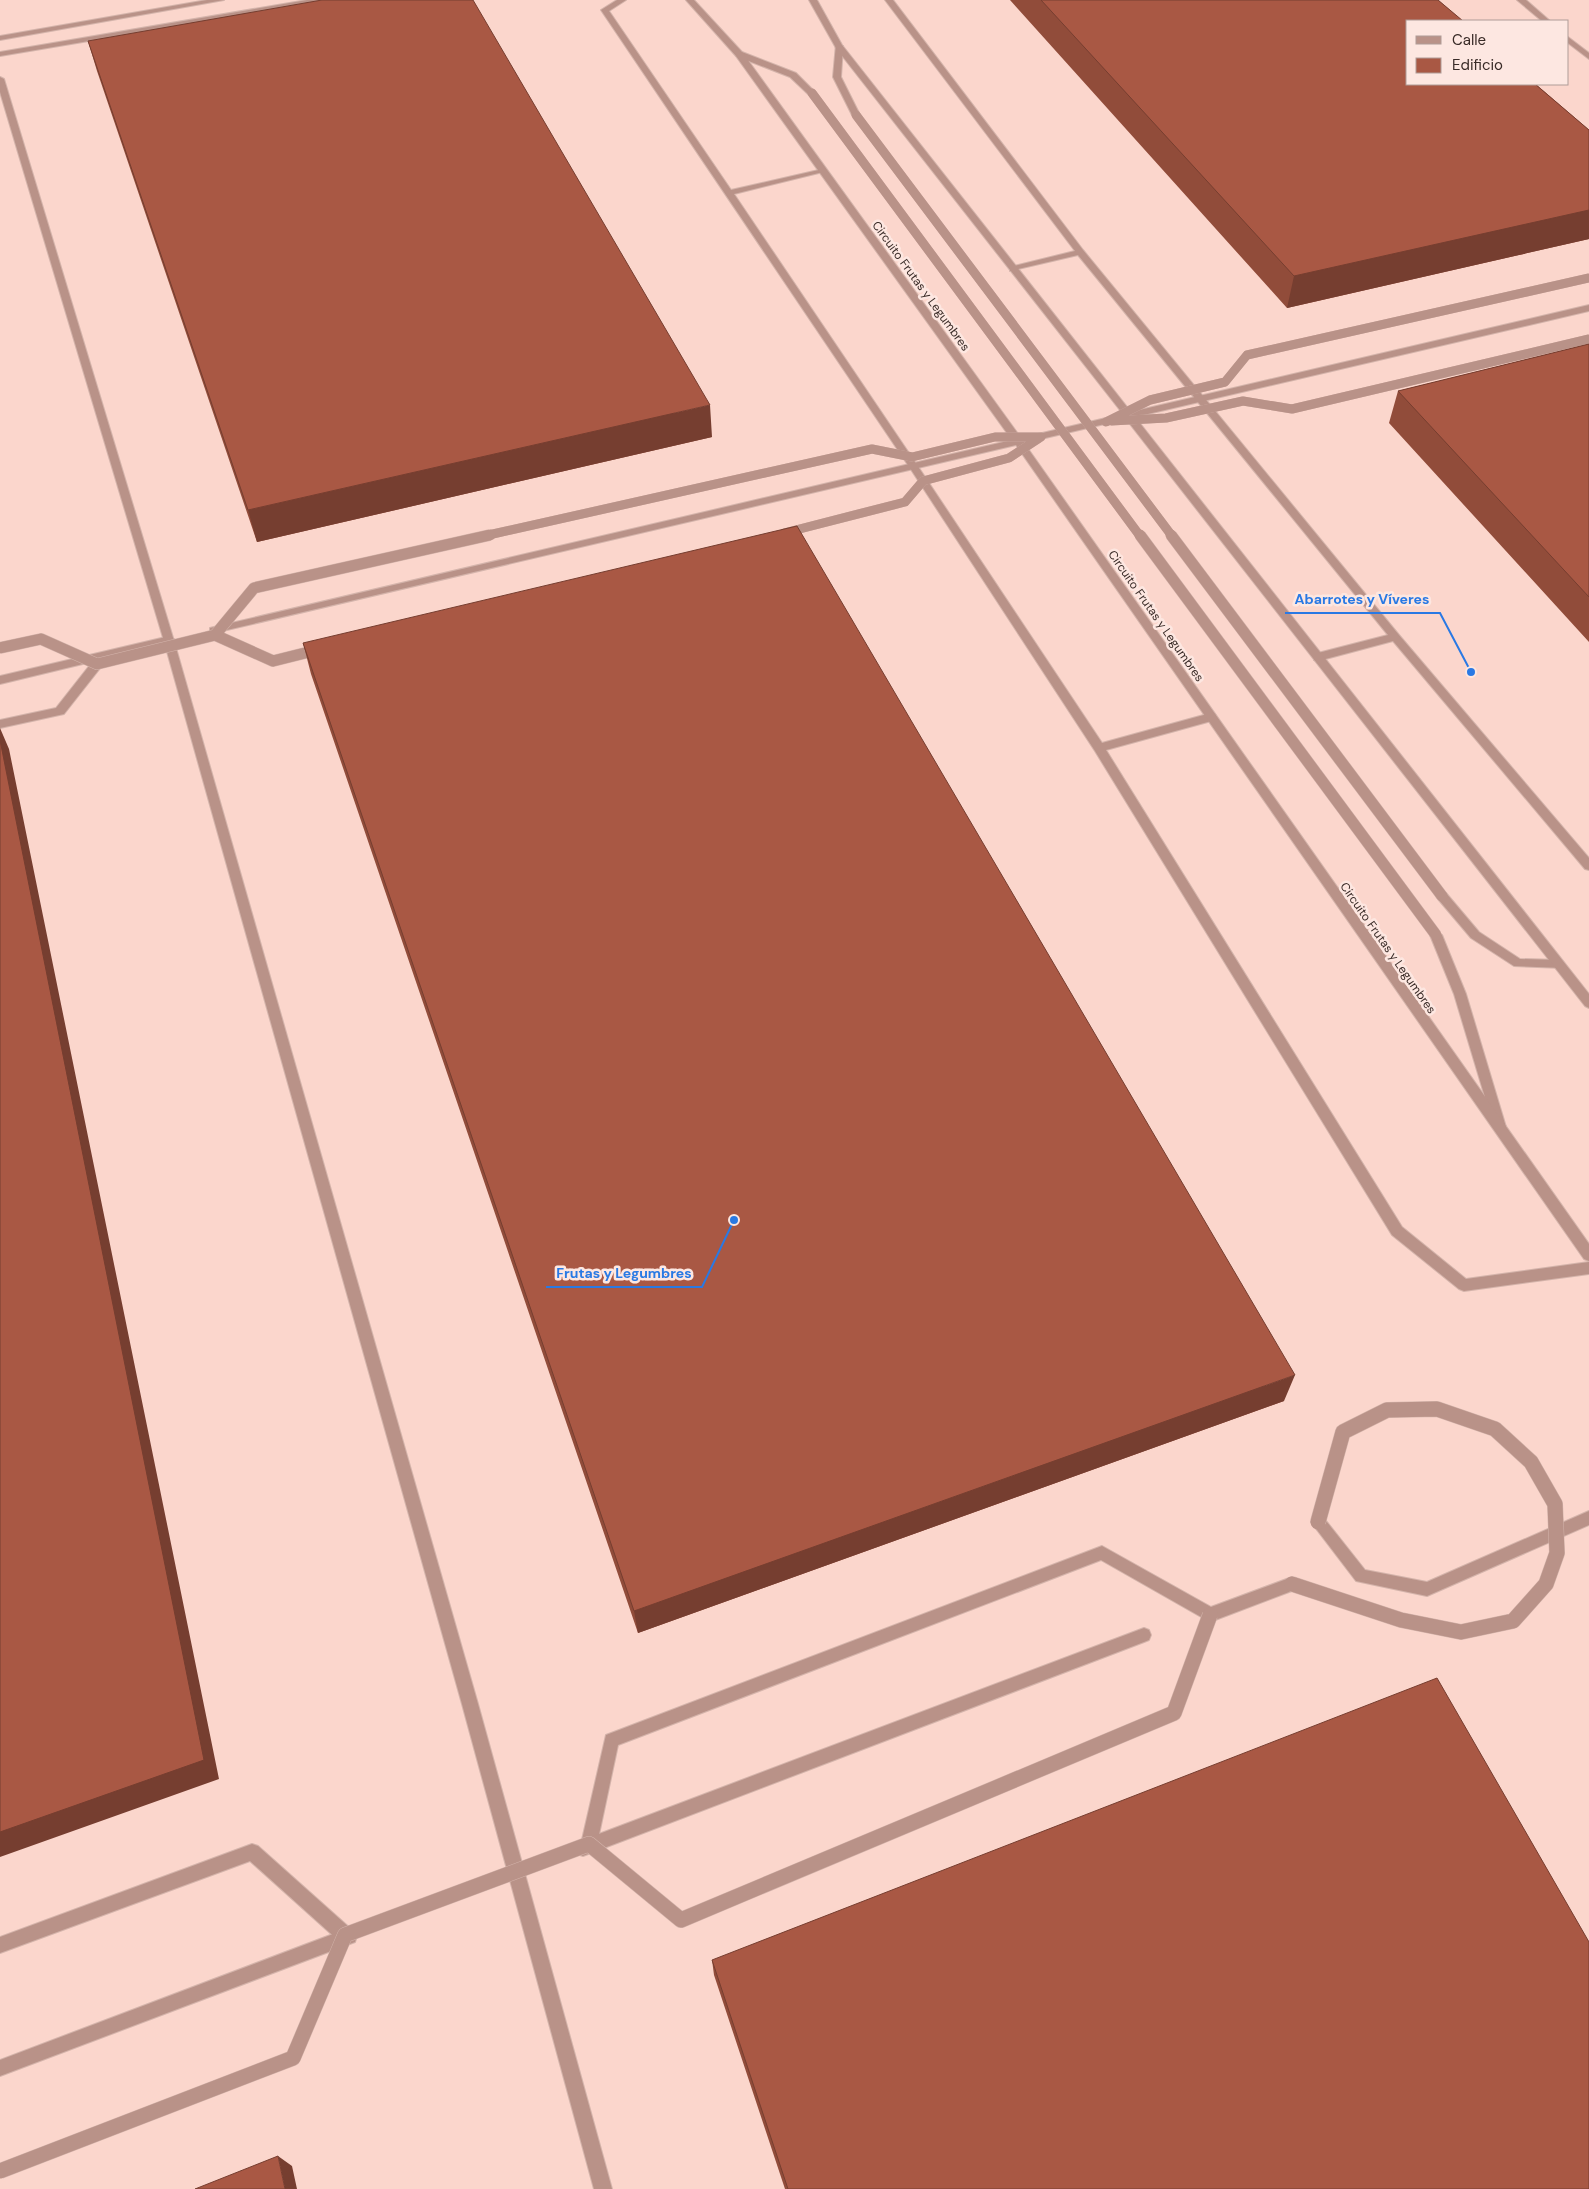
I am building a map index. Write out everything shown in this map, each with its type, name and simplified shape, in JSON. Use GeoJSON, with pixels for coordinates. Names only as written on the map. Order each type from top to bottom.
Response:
{"type":"FeatureCollection","features":[{"type":"Feature","properties":{"kind":"street"},"geometry":{"type":"LineString","coordinates":[[0,38],[220,0]]}},
{"type":"Feature","properties":{"kind":"street"},"geometry":{"type":"LineString","coordinates":[[0,54],[320,0]]}},
{"type":"Feature","properties":{"kind":"street"},"geometry":{"type":"LineString","coordinates":[[622,0],[605,10],[914,468],[1099,748],[1397,1231],[1464,1285],[1589,1268]]}},
{"type":"Feature","properties":{"kind":"street","name":"Circuito Frutas y Legumbres"},"geometry":{"type":"LineString","coordinates":[[690,0],[738,54],[1018,443],[1589,1255]]}},
{"type":"Feature","properties":{"kind":"street"},"geometry":{"type":"LineString","coordinates":[[813,0],[839,46],[1589,1003]]}},
{"type":"Feature","properties":{"kind":"street"},"geometry":{"type":"LineString","coordinates":[[890,0],[1080,252],[1395,637],[1589,866]]}},
{"type":"Feature","properties":{"kind":"street"},"geometry":{"type":"LineString","coordinates":[[1521,0],[1545,20]]}},
{"type":"Feature","properties":{"kind":"street"},"geometry":{"type":"LineString","coordinates":[[1569,40],[1589,57]]}},
{"type":"Feature","properties":{"kind":"street"},"geometry":{"type":"LineString","coordinates":[[839,46],[837,77],[856,115],[1442,896],[1475,935],[1518,963],[1560,965]]}},
{"type":"Feature","properties":{"kind":"street"},"geometry":{"type":"LineString","coordinates":[[738,54],[793,75],[812,93],[1436,935],[1460,994],[1501,1130]]}},
{"type":"Feature","properties":{"kind":"street"},"geometry":{"type":"LineString","coordinates":[[0,79],[169,641],[516,1873],[603,2189]]}},
{"type":"Feature","properties":{"kind":"street"},"geometry":{"type":"LineString","coordinates":[[728,193],[823,171]]}},
{"type":"Feature","properties":{"kind":"street"},"geometry":{"type":"LineString","coordinates":[[1014,269],[1080,252]]}},
{"type":"Feature","properties":{"kind":"street"},"geometry":{"type":"LineString","coordinates":[[1106,422],[1150,400],[1225,382],[1247,355],[1589,278]]}},
{"type":"Feature","properties":{"kind":"street"},"geometry":{"type":"LineString","coordinates":[[0,680],[914,468],[1589,308]]}},
{"type":"Feature","properties":{"kind":"street"},"geometry":{"type":"LineString","coordinates":[[0,648],[41,639],[97,664],[215,635],[254,588],[872,450],[912,457],[995,437],[1042,437],[1106,422],[1166,418],[1243,401],[1292,409],[1589,339]]}},
{"type":"Feature","properties":{"kind":"street"},"geometry":{"type":"LineString","coordinates":[[771,536],[905,502],[923,481],[1009,458],[1042,437]]}},
{"type":"Feature","properties":{"kind":"street"},"geometry":{"type":"LineString","coordinates":[[215,635],[273,661],[331,646]]}},
{"type":"Feature","properties":{"kind":"street"},"geometry":{"type":"LineString","coordinates":[[1318,657],[1395,637]]}},
{"type":"Feature","properties":{"kind":"street"},"geometry":{"type":"LineString","coordinates":[[0,724],[60,711],[97,664]]}},
{"type":"Feature","properties":{"kind":"street"},"geometry":{"type":"LineString","coordinates":[[1099,748],[1211,717]]}},
{"type":"Feature","properties":{"kind":"street"},"geometry":{"type":"LineString","coordinates":[[589,1844],[681,1920],[1174,1713],[1210,1615],[1292,1584],[1400,1620],[1461,1632],[1513,1621],[1546,1584],[1558,1553],[1555,1504],[1531,1462],[1494,1429],[1436,1409],[1387,1410],[1343,1432],[1318,1522],[1361,1576],[1426,1589],[1589,1518]]}},
{"type":"Feature","properties":{"kind":"street"},"geometry":{"type":"LineString","coordinates":[[589,1844],[611,1740],[1102,1553],[1210,1615]]}},
{"type":"Feature","properties":{"kind":"street"},"geometry":{"type":"LineString","coordinates":[[0,2068],[1144,1636]]}},
{"type":"Feature","properties":{"kind":"street"},"geometry":{"type":"LineString","coordinates":[[0,2171],[293,2058],[345,1935],[589,1844]]}},
{"type":"Feature","properties":{"kind":"street"},"geometry":{"type":"LineString","coordinates":[[0,1945],[252,1852],[345,1935]]}},
{"type":"Feature","properties":{"kind":"building"},"geometry":{"type":"Polygon","coordinates":[[[322,0],[473,0],[710,405],[248,510],[88,41],[322,0]]]}},
{"type":"Feature","properties":{"kind":"building"},"geometry":{"type":"Polygon","coordinates":[[[1041,0],[1438,0],[1462,20],[1406,20],[1406,85],[1536,85],[1589,130],[1589,210],[1294,276],[1041,0]]]}},
{"type":"Feature","properties":{"kind":"building"},"geometry":{"type":"Polygon","coordinates":[[[1589,344],[1589,597],[1398,391],[1589,344]]]}},
{"type":"Feature","properties":{"kind":"building"},"geometry":{"type":"Polygon","coordinates":[[[797,526],[1295,1375],[634,1611],[303,643],[797,526]]]}},
{"type":"Feature","properties":{"kind":"building"},"geometry":{"type":"Polygon","coordinates":[[[0,740],[204,1760],[0,1832],[0,740]]]}},
{"type":"Feature","properties":{"kind":"building"},"geometry":{"type":"Polygon","coordinates":[[[1437,1678],[1589,1942],[1589,2189],[788,2189],[712,1960],[1437,1678]]]}},
{"type":"Feature","properties":{"kind":"building"},"geometry":{"type":"Polygon","coordinates":[[[278,2156],[285,2189],[195,2189],[278,2156]]]}},
{"type":"Feature","properties":{"kind":"place","name":"Abarrotes y Víveres"},"geometry":{"type":"Point","coordinates":[1471,672]}},
{"type":"Feature","properties":{"kind":"place","name":"Frutas y Legumbres"},"geometry":{"type":"Point","coordinates":[734,1220]}}]}
